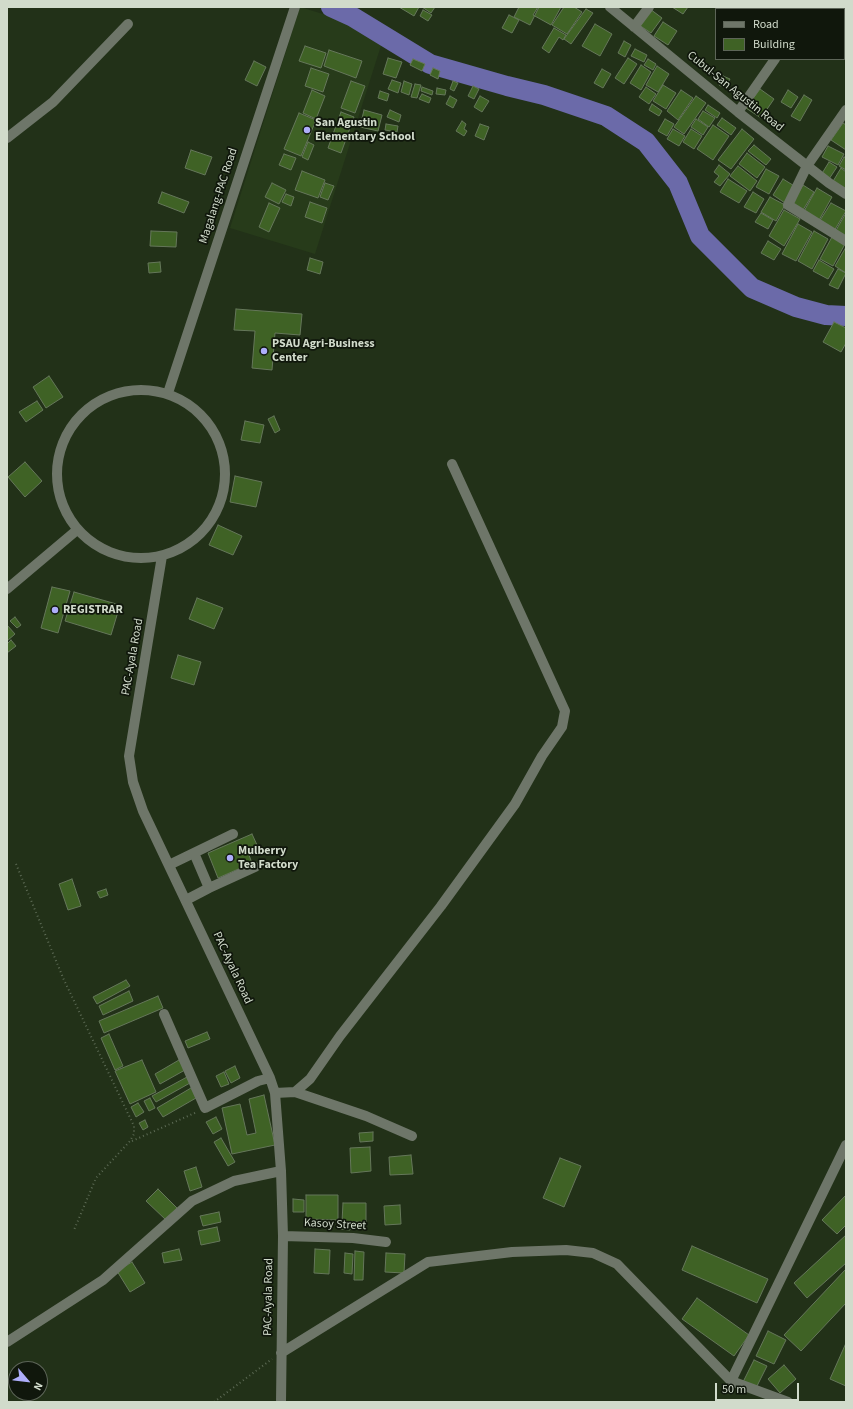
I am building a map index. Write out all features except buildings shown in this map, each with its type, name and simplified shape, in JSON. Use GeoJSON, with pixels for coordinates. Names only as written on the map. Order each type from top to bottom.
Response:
{"type":"FeatureCollection","features":[{"type":"Feature","properties":{"kind":"street","name":"Magalang-PAC Road"},"geometry":{"type":"LineString","coordinates":[[168,393],[295,7]]}},
{"type":"Feature","properties":{"kind":"street","name":"Cubul-San Agustin Road"},"geometry":{"type":"LineString","coordinates":[[610,7],[738,112],[807,166],[846,194]]}},
{"type":"Feature","properties":{"kind":"street"},"geometry":{"type":"LineString","coordinates":[[634,27],[649,7]]}},
{"type":"Feature","properties":{"kind":"street"},"geometry":{"type":"LineString","coordinates":[[7,138],[52,102],[128,24]]}},
{"type":"Feature","properties":{"kind":"street"},"geometry":{"type":"LineString","coordinates":[[738,112],[774,60]]}},
{"type":"Feature","properties":{"kind":"street"},"geometry":{"type":"LineString","coordinates":[[846,110],[807,166],[788,205],[846,241]]}},
{"type":"Feature","properties":{"kind":"street"},"geometry":{"type":"LineString","coordinates":[[141,388],[168,393],[192,406],[211,425],[222,450],[226,476],[220,503],[207,527],[187,545],[162,556],[131,558],[101,549],[77,530],[62,507],[56,480],[59,452],[70,426],[89,406],[114,393],[141,388]]}},
{"type":"Feature","properties":{"kind":"street"},"geometry":{"type":"LineString","coordinates":[[295,1092],[310,1079],[340,1036],[441,906],[515,804],[542,756],[562,727],[565,711],[452,464]]}},
{"type":"Feature","properties":{"kind":"street"},"geometry":{"type":"LineString","coordinates":[[7,589],[77,530]]}},
{"type":"Feature","properties":{"kind":"street","name":"PAC-Ayala Road"},"geometry":{"type":"LineString","coordinates":[[162,556],[129,756],[133,782],[144,811],[270,1078],[275,1093],[281,1171],[283,1236],[281,1402]]}},
{"type":"Feature","properties":{"kind":"street"},"geometry":{"type":"LineString","coordinates":[[169,865],[232,834]]}},
{"type":"Feature","properties":{"kind":"street"},"geometry":{"type":"LineString","coordinates":[[194,853],[208,888]]}},
{"type":"Feature","properties":{"kind":"street"},"geometry":{"type":"LineString","coordinates":[[186,900],[208,888],[255,867]]}},
{"type":"Feature","properties":{"kind":"street"},"geometry":{"type":"LineString","coordinates":[[164,1014],[205,1108],[258,1081],[270,1078]]}},
{"type":"Feature","properties":{"kind":"street"},"geometry":{"type":"LineString","coordinates":[[275,1093],[295,1092],[366,1116],[412,1136]]}},
{"type":"Feature","properties":{"kind":"street"},"geometry":{"type":"LineString","coordinates":[[731,1381],[846,1145]]}},
{"type":"Feature","properties":{"kind":"street"},"geometry":{"type":"LineString","coordinates":[[7,1342],[103,1280],[192,1201],[234,1181],[281,1171]]}},
{"type":"Feature","properties":{"kind":"street","name":"Kasoy Street"},"geometry":{"type":"LineString","coordinates":[[283,1236],[354,1238],[386,1242]]}},
{"type":"Feature","properties":{"kind":"street"},"geometry":{"type":"LineString","coordinates":[[281,1353],[428,1262],[512,1252],[566,1250],[593,1253],[617,1264],[731,1381],[788,1402]]}},
{"type":"Feature","properties":{"kind":"path"},"geometry":{"type":"LineString","coordinates":[[16,864],[64,980],[134,1126],[134,1134],[130,1141],[96,1178],[74,1230]]}},
{"type":"Feature","properties":{"kind":"path"},"geometry":{"type":"LineString","coordinates":[[130,1141],[205,1108]]}},
{"type":"Feature","properties":{"kind":"path"},"geometry":{"type":"LineString","coordinates":[[214,1402],[281,1353]]}},
{"type":"Feature","properties":{"kind":"shaded area","name":"San Agustin Elementary School"},"geometry":{"type":"Polygon","coordinates":[[[300,7],[385,33],[315,254],[230,228],[300,7]]]}},
{"type":"Feature","properties":{"kind":"waterway"},"geometry":{"type":"LineString","coordinates":[[331,7],[353,17],[430,64],[544,95],[606,116],[646,142],[678,183],[700,236],[752,288],[796,307],[826,315],[846,316]]}},
{"type":"Feature","properties":{"kind":"place","name":"San Agustin Elementary School"},"geometry":{"type":"Point","coordinates":[307,130]}},
{"type":"Feature","properties":{"kind":"place","name":"PSAU Agri-Business Center"},"geometry":{"type":"Point","coordinates":[264,351]}},
{"type":"Feature","properties":{"kind":"place","name":"REGISTRAR"},"geometry":{"type":"Point","coordinates":[55,610]}},
{"type":"Feature","properties":{"kind":"place","name":"Mulberry Tea Factory"},"geometry":{"type":"Point","coordinates":[230,858]}}]}
